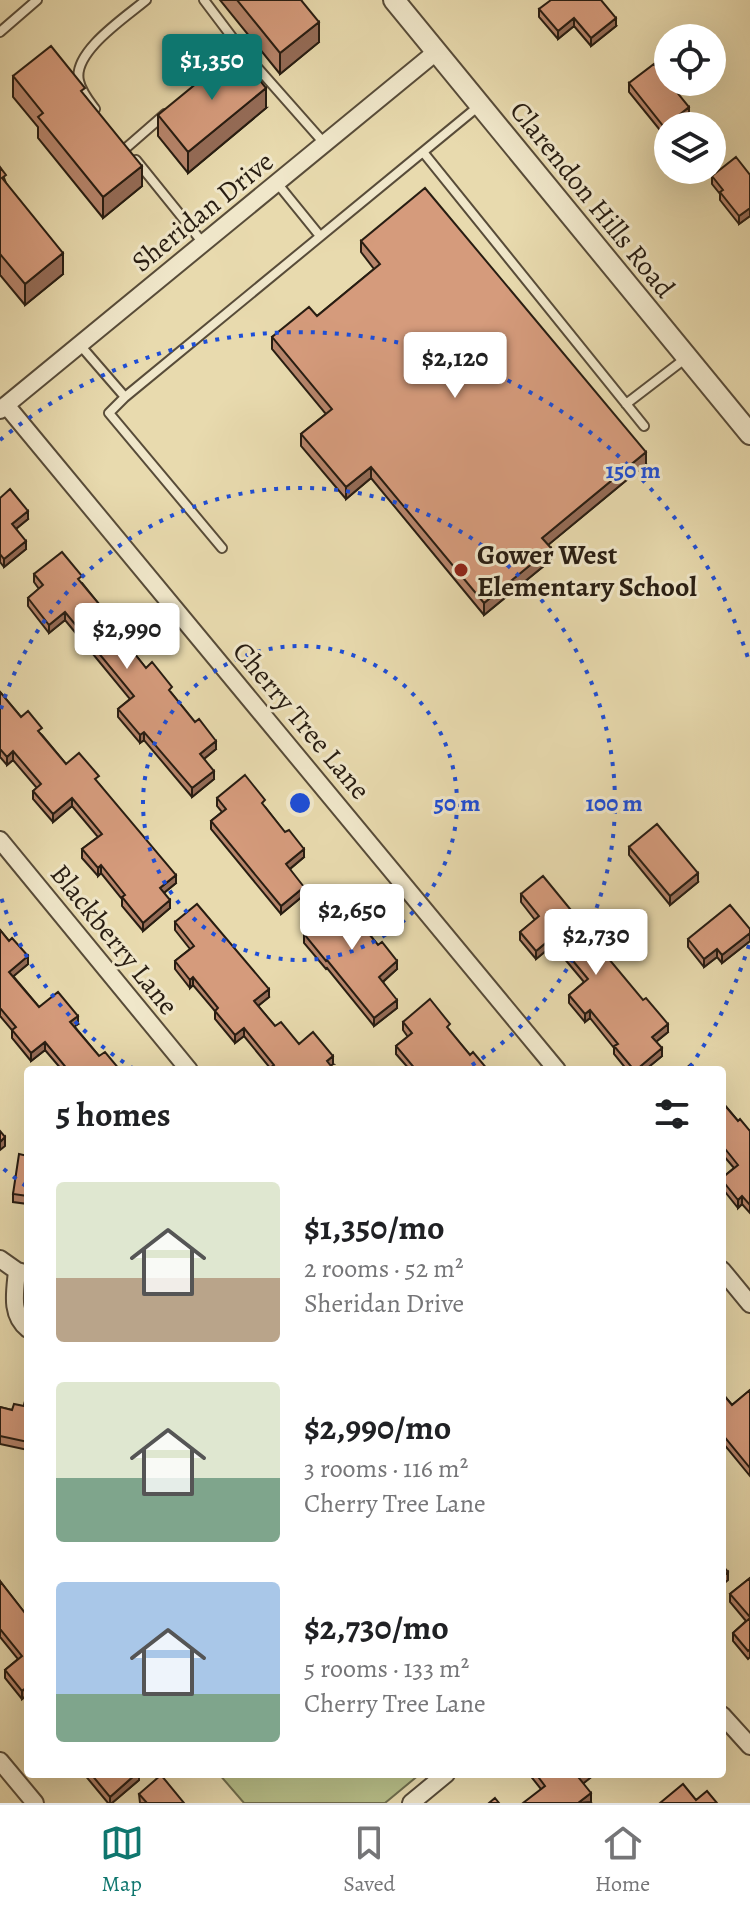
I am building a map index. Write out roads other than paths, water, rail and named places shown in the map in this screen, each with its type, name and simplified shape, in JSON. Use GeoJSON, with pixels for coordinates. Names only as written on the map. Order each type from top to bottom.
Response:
{"type":"FeatureCollection","features":[{"type":"Feature","properties":{"kind":"street","name":"Clarendon Hills Road"},"geometry":{"type":"LineString","coordinates":[[394,0],[750,434]]}},
{"type":"Feature","properties":{"kind":"street","name":"Sheridan Drive"},"geometry":{"type":"LineString","coordinates":[[3,407],[436,52]]}},
{"type":"Feature","properties":{"kind":"street","name":"Cherry Tree Lane"},"geometry":{"type":"LineString","coordinates":[[3,407],[554,1066]]}},
{"type":"Feature","properties":{"kind":"street","name":"Blackberry Lane"},"geometry":{"type":"LineString","coordinates":[[0,840],[186,1066]]}},
{"type":"Feature","properties":{"kind":"street"},"geometry":{"type":"LineString","coordinates":[[0,1259],[22,1273],[15,1314],[24,1327]]}},
{"type":"Feature","properties":{"kind":"street"},"geometry":{"type":"LineString","coordinates":[[726,1275],[750,1304]]}},
{"type":"Feature","properties":{"kind":"street"},"geometry":{"type":"LineString","coordinates":[[726,1719],[750,1746]]}},
{"type":"Feature","properties":{"kind":"street"},"geometry":{"type":"LineString","coordinates":[[0,1761],[35,1803]]}},
{"type":"Feature","properties":{"kind":"street"},"geometry":{"type":"LineString","coordinates":[[411,1803],[441,1778]]}},
{"type":"Feature","properties":{"kind":"lane"},"geometry":{"type":"LineString","coordinates":[[0,32],[37,0]]}},
{"type":"Feature","properties":{"kind":"lane"},"geometry":{"type":"LineString","coordinates":[[103,120],[78,79],[80,64],[89,48],[146,0]]}},
{"type":"Feature","properties":{"kind":"lane"},"geometry":{"type":"LineString","coordinates":[[204,0],[241,49],[325,144]]}},
{"type":"Feature","properties":{"kind":"lane"},"geometry":{"type":"LineString","coordinates":[[230,59],[241,49]]}},
{"type":"Feature","properties":{"kind":"lane"},"geometry":{"type":"LineString","coordinates":[[222,548],[109,413],[480,105]]}},
{"type":"Feature","properties":{"kind":"lane"},"geometry":{"type":"LineString","coordinates":[[126,148],[172,108]]}},
{"type":"Feature","properties":{"kind":"lane"},"geometry":{"type":"LineString","coordinates":[[119,139],[203,243]]}},
{"type":"Feature","properties":{"kind":"lane"},"geometry":{"type":"LineString","coordinates":[[423,152],[644,426]]}},
{"type":"Feature","properties":{"kind":"lane"},"geometry":{"type":"LineString","coordinates":[[277,183],[320,236]]}},
{"type":"Feature","properties":{"kind":"lane"},"geometry":{"type":"LineString","coordinates":[[80,344],[125,397]]}},
{"type":"Feature","properties":{"kind":"lane"},"geometry":{"type":"LineString","coordinates":[[626,404],[687,357]]}},
{"type":"Feature","properties":{"kind":"place","name":"Gower West Elementary School"},"geometry":{"type":"Point","coordinates":[461,570]}}]}
